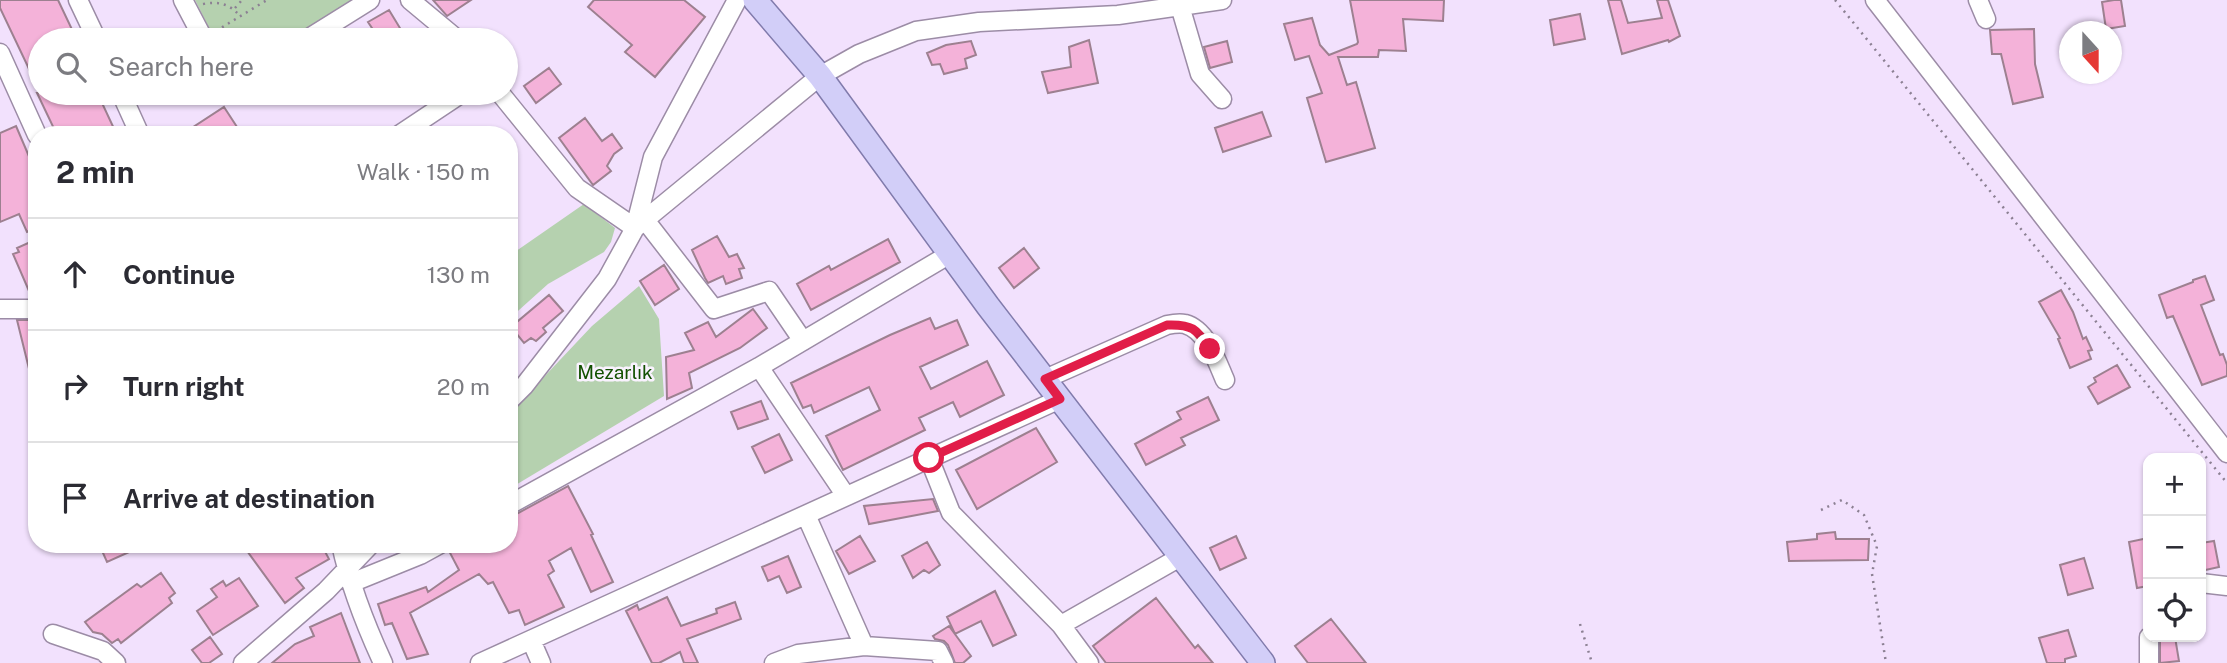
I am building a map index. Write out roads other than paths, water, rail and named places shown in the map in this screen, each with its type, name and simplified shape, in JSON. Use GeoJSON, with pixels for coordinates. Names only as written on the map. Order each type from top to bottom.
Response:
{"type":"FeatureCollection","features":[{"type":"Feature","properties":{"kind":"main road"},"geometry":{"type":"LineString","coordinates":[[755,0],[820,76],[950,254],[1263,663]]}},
{"type":"Feature","properties":{"kind":"street"},"geometry":{"type":"LineString","coordinates":[[78,0],[91,28]]}},
{"type":"Feature","properties":{"kind":"street"},"geometry":{"type":"LineString","coordinates":[[325,28],[370,0]]}},
{"type":"Feature","properties":{"kind":"street"},"geometry":{"type":"LineString","coordinates":[[410,0],[444,28]]}},
{"type":"Feature","properties":{"kind":"street"},"geometry":{"type":"LineString","coordinates":[[640,224],[653,157],[737,0]]}},
{"type":"Feature","properties":{"kind":"street"},"geometry":{"type":"LineString","coordinates":[[518,392],[607,279],[640,224],[820,76],[859,54],[916,32],[979,22],[1118,15],[1222,0]]}},
{"type":"Feature","properties":{"kind":"street"},"geometry":{"type":"LineString","coordinates":[[1875,0],[2227,453]]}},
{"type":"Feature","properties":{"kind":"street"},"geometry":{"type":"LineString","coordinates":[[1978,0],[1986,19]]}},
{"type":"Feature","properties":{"kind":"street"},"geometry":{"type":"LineString","coordinates":[[192,2],[200,28]]}},
{"type":"Feature","properties":{"kind":"street"},"geometry":{"type":"LineString","coordinates":[[1180,6],[1200,74],[1222,99]]}},
{"type":"Feature","properties":{"kind":"street"},"geometry":{"type":"LineString","coordinates":[[0,53],[33,126]]}},
{"type":"Feature","properties":{"kind":"street"},"geometry":{"type":"LineString","coordinates":[[126,105],[136,126]]}},
{"type":"Feature","properties":{"kind":"street"},"geometry":{"type":"LineString","coordinates":[[412,126],[444,105]]}},
{"type":"Feature","properties":{"kind":"street"},"geometry":{"type":"LineString","coordinates":[[510,105],[577,188],[640,224],[714,309],[769,291],[803,341]]}},
{"type":"Feature","properties":{"kind":"street"},"geometry":{"type":"LineString","coordinates":[[518,501],[759,367],[950,254]]}},
{"type":"Feature","properties":{"kind":"street"},"geometry":{"type":"LineString","coordinates":[[0,309],[28,309]]}},
{"type":"Feature","properties":{"kind":"street"},"geometry":{"type":"LineString","coordinates":[[1045,379],[1167,325],[1185,324],[1199,333],[1226,380]]}},
{"type":"Feature","properties":{"kind":"street"},"geometry":{"type":"LineString","coordinates":[[759,367],[846,496]]}},
{"type":"Feature","properties":{"kind":"street"},"geometry":{"type":"LineString","coordinates":[[481,663],[1060,399]]}},
{"type":"Feature","properties":{"kind":"street"},"geometry":{"type":"LineString","coordinates":[[929,458],[951,513],[1061,625],[1089,663]]}},
{"type":"Feature","properties":{"kind":"street"},"geometry":{"type":"LineString","coordinates":[[806,515],[864,646]]}},
{"type":"Feature","properties":{"kind":"street"},"geometry":{"type":"LineString","coordinates":[[343,553],[364,623],[383,663]]}},
{"type":"Feature","properties":{"kind":"street"},"geometry":{"type":"LineString","coordinates":[[349,576],[365,553]]}},
{"type":"Feature","properties":{"kind":"street"},"geometry":{"type":"LineString","coordinates":[[243,663],[326,591],[349,576],[424,553]]}},
{"type":"Feature","properties":{"kind":"street"},"geometry":{"type":"LineString","coordinates":[[1061,625],[1182,556]]}},
{"type":"Feature","properties":{"kind":"street"},"geometry":{"type":"LineString","coordinates":[[2206,584],[2227,586]]}},
{"type":"Feature","properties":{"kind":"street"},"geometry":{"type":"LineString","coordinates":[[53,634],[103,651],[116,663]]}},
{"type":"Feature","properties":{"kind":"street"},"geometry":{"type":"LineString","coordinates":[[531,640],[541,663]]}},
{"type":"Feature","properties":{"kind":"street"},"geometry":{"type":"LineString","coordinates":[[2149,642],[2149,663]]}},
{"type":"Feature","properties":{"kind":"street"},"geometry":{"type":"LineString","coordinates":[[774,663],[798,653],[864,646],[938,651],[944,663]]}},
{"type":"Feature","properties":{"kind":"park label","name":"Mezarlık"},"geometry":{"type":"Point","coordinates":[615,372]}}]}
